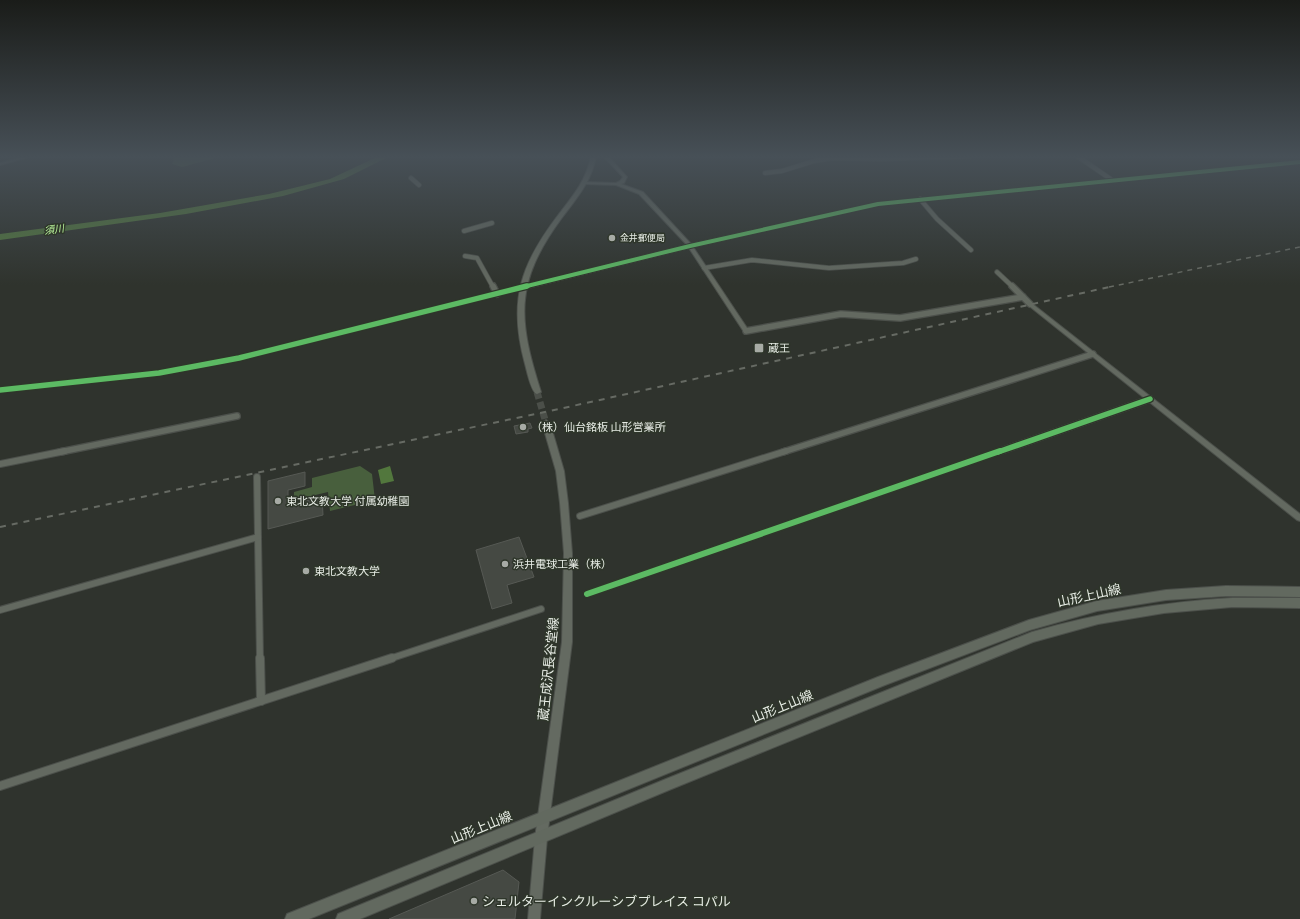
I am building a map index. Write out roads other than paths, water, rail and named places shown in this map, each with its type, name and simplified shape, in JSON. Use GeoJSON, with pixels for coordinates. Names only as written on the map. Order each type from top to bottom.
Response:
{"type":"FeatureCollection","features":[{"type":"Feature","properties":{"kind":"main road"},"geometry":{"type":"LineString","coordinates":[[537,392],[521,332],[523,288],[529,266],[541,243],[573,199]]}},
{"type":"Feature","properties":{"kind":"main road","name":"蔵王成沢長谷堂線"},"geometry":{"type":"LineString","coordinates":[[534,919],[541,838],[567,642],[568,554],[560,471],[546,423]]}},
{"type":"Feature","properties":{"kind":"main road","name":"山形上山線"},"geometry":{"type":"LineString","coordinates":[[292,919],[882,681],[1029,625],[1097,606],[1166,595],[1226,591],[1300,592]]}},
{"type":"Feature","properties":{"kind":"main road"},"geometry":{"type":"LineString","coordinates":[[344,919],[680,779],[1032,637],[1066,626],[1131,612],[1178,606],[1227,602],[1300,603]]}},
{"type":"Feature","properties":{"kind":"street"},"geometry":{"type":"LineString","coordinates":[[646,199],[690,246],[746,331],[840,314],[900,318],[1022,297]]}},
{"type":"Feature","properties":{"kind":"street"},"geometry":{"type":"LineString","coordinates":[[0,390],[185,369],[239,358],[690,246],[818,218],[864,206],[920,199],[937,219],[972,250]]}},
{"type":"Feature","properties":{"kind":"street"},"geometry":{"type":"LineString","coordinates":[[464,231],[492,224]]}},
{"type":"Feature","properties":{"kind":"street"},"geometry":{"type":"LineString","coordinates":[[465,256],[477,258],[497,294]]}},
{"type":"Feature","properties":{"kind":"street"},"geometry":{"type":"LineString","coordinates":[[704,268],[752,260],[828,268],[903,263],[916,259]]}},
{"type":"Feature","properties":{"kind":"street"},"geometry":{"type":"LineString","coordinates":[[997,272],[1030,304],[1300,518]]}},
{"type":"Feature","properties":{"kind":"street"},"geometry":{"type":"LineString","coordinates":[[580,516],[1093,354]]}},
{"type":"Feature","properties":{"kind":"street"},"geometry":{"type":"LineString","coordinates":[[587,594],[1150,399]]}},
{"type":"Feature","properties":{"kind":"street"},"geometry":{"type":"LineString","coordinates":[[0,464],[237,416]]}},
{"type":"Feature","properties":{"kind":"street"},"geometry":{"type":"LineString","coordinates":[[257,477],[261,701]]}},
{"type":"Feature","properties":{"kind":"street"},"geometry":{"type":"LineString","coordinates":[[0,610],[258,537]]}},
{"type":"Feature","properties":{"kind":"street"},"geometry":{"type":"LineString","coordinates":[[0,786],[541,609]]}},
{"type":"Feature","properties":{"kind":"waterway","name":"須川"},"geometry":{"type":"LineString","coordinates":[[0,237],[133,219],[257,199]]}},
{"type":"Feature","properties":{"kind":"tunnel"},"geometry":{"type":"LineString","coordinates":[[537,392],[546,423]]}},
{"type":"Feature","properties":{"kind":"railway"},"geometry":{"type":"LineString","coordinates":[[1109,287],[1300,247]]}},
{"type":"Feature","properties":{"kind":"railway"},"geometry":{"type":"LineString","coordinates":[[0,527],[559,409],[1114,286]]}},
{"type":"Feature","properties":{"kind":"place","name":"金井郵便局"},"geometry":{"type":"Point","coordinates":[612,238]}},
{"type":"Feature","properties":{"kind":"place","name":"蔵王"},"geometry":{"type":"Point","coordinates":[759,348]}},
{"type":"Feature","properties":{"kind":"place","name":"（株）仙台銘板 山形営業所"},"geometry":{"type":"Point","coordinates":[523,427]}},
{"type":"Feature","properties":{"kind":"place","name":"東北文教大学 付属幼稚園"},"geometry":{"type":"Point","coordinates":[278,501]}},
{"type":"Feature","properties":{"kind":"place","name":"浜井電球工業（株）"},"geometry":{"type":"Point","coordinates":[505,564]}},
{"type":"Feature","properties":{"kind":"place","name":"東北文教大学"},"geometry":{"type":"Point","coordinates":[306,571]}},
{"type":"Feature","properties":{"kind":"place","name":"シェルターインクルーシブプレイス コパル"},"geometry":{"type":"Point","coordinates":[474,901]}}]}
